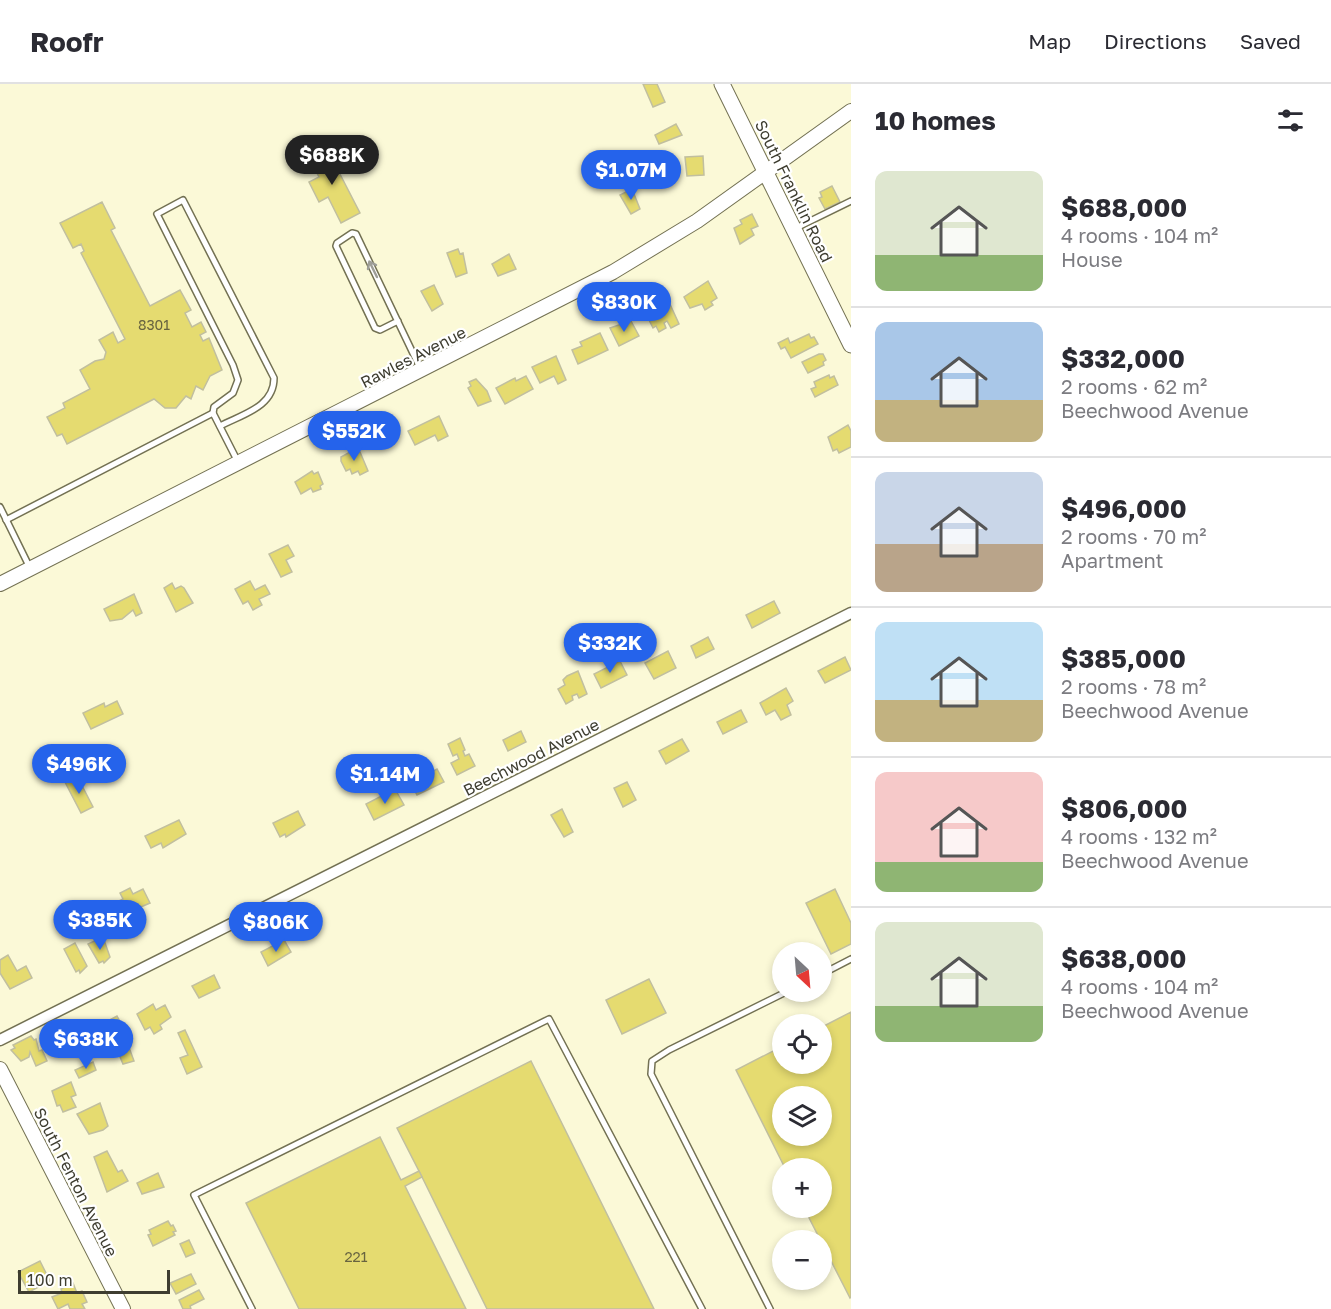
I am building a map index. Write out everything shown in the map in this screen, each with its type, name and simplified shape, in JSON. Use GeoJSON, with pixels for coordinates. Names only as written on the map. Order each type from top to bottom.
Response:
{"type":"FeatureCollection","features":[{"type":"Feature","properties":{"kind":"main road","name":"South Franklin Road"},"geometry":{"type":"LineString","coordinates":[[722,84],[851,345]]}},
{"type":"Feature","properties":{"kind":"street","name":"Rawles Avenue"},"geometry":{"type":"LineString","coordinates":[[0,584],[577,292],[664,243],[851,111]]}},
{"type":"Feature","properties":{"kind":"street","name":"Beechwood Avenue"},"geometry":{"type":"LineString","coordinates":[[0,1040],[851,613]]}},
{"type":"Feature","properties":{"kind":"street","name":"South Fenton Avenue"},"geometry":{"type":"LineString","coordinates":[[0,1069],[123,1309]]}},
{"type":"Feature","properties":{"kind":"lane"},"geometry":{"type":"LineString","coordinates":[[220,426],[269,399],[274,390],[274,378],[183,201],[157,214],[238,380],[233,393],[214,407],[213,413],[238,464]]}},
{"type":"Feature","properties":{"kind":"lane"},"geometry":{"type":"LineString","coordinates":[[794,230],[851,201]]}},
{"type":"Feature","properties":{"kind":"lane"},"geometry":{"type":"LineString","coordinates":[[398,321],[380,330],[375,328],[337,243],[352,233],[356,234],[398,321],[422,371]]}},
{"type":"Feature","properties":{"kind":"lane"},"geometry":{"type":"LineString","coordinates":[[6,520],[213,413]]}},
{"type":"Feature","properties":{"kind":"lane"},"geometry":{"type":"LineString","coordinates":[[0,507],[30,568]]}},
{"type":"Feature","properties":{"kind":"lane"},"geometry":{"type":"LineString","coordinates":[[832,969],[851,959]]}},
{"type":"Feature","properties":{"kind":"lane"},"geometry":{"type":"LineString","coordinates":[[770,1309],[651,1074],[652,1061],[669,1050],[772,999]]}},
{"type":"Feature","properties":{"kind":"lane"},"geometry":{"type":"LineString","coordinates":[[252,1309],[194,1195],[549,1019],[702,1309]]}},
{"type":"Feature","properties":{"kind":"building"},"geometry":{"type":"Polygon","coordinates":[[[643,84],[657,84],[665,102],[653,107],[643,84]]]}},
{"type":"Feature","properties":{"kind":"building"},"geometry":{"type":"Polygon","coordinates":[[[676,124],[682,135],[659,144],[655,135],[676,124]]]}},
{"type":"Feature","properties":{"kind":"building"},"geometry":{"type":"Polygon","coordinates":[[[326,147],[360,213],[341,223],[328,197],[319,202],[309,182],[319,177],[308,156],[326,147]]]}},
{"type":"Feature","properties":{"kind":"building"},"geometry":{"type":"Polygon","coordinates":[[[703,156],[704,175],[687,176],[685,157],[703,156]]]}},
{"type":"Feature","properties":{"kind":"building"},"geometry":{"type":"Polygon","coordinates":[[[832,186],[840,202],[825,209],[819,198],[822,197],[820,192],[832,186]]]}},
{"type":"Feature","properties":{"kind":"building"},"geometry":{"type":"Polygon","coordinates":[[[632,189],[640,209],[631,214],[620,195],[632,189]]]}},
{"type":"Feature","properties":{"kind":"building"},"geometry":{"type":"Polygon","coordinates":[[[102,202],[115,228],[111,230],[150,306],[180,290],[191,310],[185,313],[192,327],[201,322],[206,332],[200,335],[203,341],[209,338],[222,370],[210,376],[203,390],[196,386],[191,399],[186,396],[176,408],[165,408],[154,399],[67,444],[62,434],[57,436],[47,417],[65,408],[63,403],[90,389],[80,370],[95,361],[104,359],[106,352],[99,340],[113,332],[118,343],[125,339],[81,253],[84,251],[81,244],[73,248],[60,223],[102,202]]]}},
{"type":"Feature","properties":{"kind":"building"},"geometry":{"type":"Polygon","coordinates":[[[752,214],[758,226],[751,229],[754,235],[740,244],[734,228],[742,224],[740,220],[752,214]]]}},
{"type":"Feature","properties":{"kind":"building"},"geometry":{"type":"Polygon","coordinates":[[[458,249],[460,254],[463,253],[467,273],[456,277],[447,253],[458,249]]]}},
{"type":"Feature","properties":{"kind":"building"},"geometry":{"type":"Polygon","coordinates":[[[509,254],[516,269],[498,276],[492,264],[509,254]]]}},
{"type":"Feature","properties":{"kind":"building"},"geometry":{"type":"Polygon","coordinates":[[[708,281],[717,298],[711,302],[713,305],[705,310],[702,304],[690,308],[684,297],[708,281]]]}},
{"type":"Feature","properties":{"kind":"building"},"geometry":{"type":"Polygon","coordinates":[[[434,285],[443,304],[432,311],[421,291],[434,285]]]}},
{"type":"Feature","properties":{"kind":"building"},"geometry":{"type":"Polygon","coordinates":[[[669,302],[679,324],[671,328],[667,321],[664,323],[666,328],[659,332],[656,326],[653,328],[645,312],[669,302]]]}},
{"type":"Feature","properties":{"kind":"building"},"geometry":{"type":"Polygon","coordinates":[[[631,321],[639,336],[619,346],[610,328],[631,321]]]}},
{"type":"Feature","properties":{"kind":"building"},"geometry":{"type":"Polygon","coordinates":[[[600,333],[608,350],[578,364],[572,350],[582,346],[580,342],[600,333]]]}},
{"type":"Feature","properties":{"kind":"building"},"geometry":{"type":"Polygon","coordinates":[[[809,334],[818,344],[791,358],[785,347],[781,349],[778,343],[788,338],[790,343],[809,334]]]}},
{"type":"Feature","properties":{"kind":"building"},"geometry":{"type":"Polygon","coordinates":[[[823,354],[826,360],[823,362],[824,365],[808,373],[802,362],[823,354]]]}},
{"type":"Feature","properties":{"kind":"building"},"geometry":{"type":"Polygon","coordinates":[[[556,356],[566,380],[558,384],[554,376],[540,383],[532,367],[556,356]]]}},
{"type":"Feature","properties":{"kind":"building"},"geometry":{"type":"Polygon","coordinates":[[[829,375],[830,378],[834,376],[838,385],[815,397],[811,389],[816,387],[814,382],[829,375]]]}},
{"type":"Feature","properties":{"kind":"building"},"geometry":{"type":"Polygon","coordinates":[[[526,376],[533,389],[505,404],[496,388],[515,378],[516,381],[526,376]]]}},
{"type":"Feature","properties":{"kind":"building"},"geometry":{"type":"Polygon","coordinates":[[[476,379],[487,391],[491,401],[478,406],[468,388],[471,386],[469,382],[476,379]]]}},
{"type":"Feature","properties":{"kind":"building"},"geometry":{"type":"Polygon","coordinates":[[[439,416],[448,436],[438,441],[435,435],[415,445],[408,431],[439,416]]]}},
{"type":"Feature","properties":{"kind":"building"},"geometry":{"type":"Polygon","coordinates":[[[848,425],[851,431],[851,447],[839,453],[837,449],[833,451],[828,437],[848,425]]]}},
{"type":"Feature","properties":{"kind":"building"},"geometry":{"type":"Polygon","coordinates":[[[356,449],[360,452],[368,471],[360,475],[358,471],[352,474],[350,469],[346,471],[341,461],[341,457],[356,449]]]}},
{"type":"Feature","properties":{"kind":"building"},"geometry":{"type":"Polygon","coordinates":[[[312,471],[314,474],[318,472],[323,484],[320,486],[321,489],[313,492],[311,488],[301,494],[295,482],[312,471]]]}},
{"type":"Feature","properties":{"kind":"building"},"geometry":{"type":"Polygon","coordinates":[[[288,545],[294,556],[286,560],[292,572],[281,577],[269,554],[288,545]]]}},
{"type":"Feature","properties":{"kind":"building"},"geometry":{"type":"Polygon","coordinates":[[[250,581],[255,590],[265,585],[270,594],[259,599],[262,605],[253,610],[248,601],[243,604],[235,589],[250,581]]]}},
{"type":"Feature","properties":{"kind":"building"},"geometry":{"type":"Polygon","coordinates":[[[172,583],[175,589],[181,586],[184,588],[193,603],[176,612],[164,588],[172,583]]]}},
{"type":"Feature","properties":{"kind":"building"},"geometry":{"type":"Polygon","coordinates":[[[134,594],[142,613],[136,616],[133,610],[122,619],[110,621],[104,609],[134,594]]]}},
{"type":"Feature","properties":{"kind":"building"},"geometry":{"type":"Polygon","coordinates":[[[774,601],[780,613],[752,628],[746,615],[774,601]]]}},
{"type":"Feature","properties":{"kind":"building"},"geometry":{"type":"Polygon","coordinates":[[[708,637],[714,649],[696,658],[691,646],[708,637]]]}},
{"type":"Feature","properties":{"kind":"building"},"geometry":{"type":"Polygon","coordinates":[[[668,651],[676,668],[654,679],[645,663],[668,651]]]}},
{"type":"Feature","properties":{"kind":"building"},"geometry":{"type":"Polygon","coordinates":[[[845,657],[851,670],[825,683],[818,671],[845,657]]]}},
{"type":"Feature","properties":{"kind":"building"},"geometry":{"type":"Polygon","coordinates":[[[620,661],[627,675],[601,688],[594,674],[620,661]]]}},
{"type":"Feature","properties":{"kind":"building"},"geometry":{"type":"Polygon","coordinates":[[[578,671],[587,694],[579,698],[577,694],[572,696],[573,700],[566,704],[558,689],[565,685],[563,680],[567,676],[578,671]]]}},
{"type":"Feature","properties":{"kind":"building"},"geometry":{"type":"Polygon","coordinates":[[[786,688],[793,701],[787,705],[791,715],[781,720],[775,710],[766,715],[760,703],[786,688]]]}},
{"type":"Feature","properties":{"kind":"building"},"geometry":{"type":"Polygon","coordinates":[[[117,701],[123,714],[91,729],[83,713],[104,703],[105,707],[117,701]]]}},
{"type":"Feature","properties":{"kind":"building"},"geometry":{"type":"Polygon","coordinates":[[[741,710],[747,722],[723,734],[717,722],[741,710]]]}},
{"type":"Feature","properties":{"kind":"building"},"geometry":{"type":"Polygon","coordinates":[[[521,731],[526,742],[508,751],[503,740],[521,731]]]}},
{"type":"Feature","properties":{"kind":"building"},"geometry":{"type":"Polygon","coordinates":[[[460,738],[465,756],[469,754],[475,766],[457,775],[451,763],[459,759],[457,754],[453,756],[448,744],[460,738]]]}},
{"type":"Feature","properties":{"kind":"building"},"geometry":{"type":"Polygon","coordinates":[[[682,739],[689,751],[666,764],[659,751],[682,739]]]}},
{"type":"Feature","properties":{"kind":"building"},"geometry":{"type":"Polygon","coordinates":[[[428,764],[432,772],[437,769],[444,782],[417,795],[411,783],[424,776],[420,768],[428,764]]]}},
{"type":"Feature","properties":{"kind":"building"},"geometry":{"type":"Polygon","coordinates":[[[77,776],[93,807],[81,813],[65,782],[77,776]]]}},
{"type":"Feature","properties":{"kind":"building"},"geometry":{"type":"Polygon","coordinates":[[[627,782],[636,800],[623,807],[614,788],[627,782]]]}},
{"type":"Feature","properties":{"kind":"building"},"geometry":{"type":"Polygon","coordinates":[[[395,789],[404,805],[374,820],[366,804],[395,789]]]}},
{"type":"Feature","properties":{"kind":"building"},"geometry":{"type":"Polygon","coordinates":[[[562,809],[573,832],[564,837],[551,815],[562,809]]]}},
{"type":"Feature","properties":{"kind":"building"},"geometry":{"type":"Polygon","coordinates":[[[298,811],[305,825],[286,837],[285,834],[280,837],[273,823],[298,811]]]}},
{"type":"Feature","properties":{"kind":"building"},"geometry":{"type":"Polygon","coordinates":[[[179,820],[186,834],[163,848],[161,843],[151,848],[145,836],[179,820]]]}},
{"type":"Feature","properties":{"kind":"building"},"geometry":{"type":"Polygon","coordinates":[[[130,888],[133,894],[143,889],[150,903],[115,918],[109,906],[123,899],[120,893],[130,888]]]}},
{"type":"Feature","properties":{"kind":"building"},"geometry":{"type":"Polygon","coordinates":[[[835,889],[851,923],[851,944],[832,954],[832,942],[825,942],[806,903],[835,889]]]}},
{"type":"Feature","properties":{"kind":"building"},"geometry":{"type":"Polygon","coordinates":[[[99,939],[104,940],[110,957],[104,963],[103,961],[99,963],[88,944],[99,939]]]}},
{"type":"Feature","properties":{"kind":"building"},"geometry":{"type":"Polygon","coordinates":[[[284,940],[291,952],[268,966],[261,952],[284,940]]]}},
{"type":"Feature","properties":{"kind":"building"},"geometry":{"type":"Polygon","coordinates":[[[75,943],[87,966],[80,973],[79,970],[76,972],[64,949],[75,943]]]}},
{"type":"Feature","properties":{"kind":"building"},"geometry":{"type":"Polygon","coordinates":[[[8,955],[17,971],[26,966],[32,978],[10,989],[0,973],[0,960],[8,955]]]}},
{"type":"Feature","properties":{"kind":"building"},"geometry":{"type":"Polygon","coordinates":[[[214,975],[220,988],[199,998],[192,986],[214,975]]]}},
{"type":"Feature","properties":{"kind":"building"},"geometry":{"type":"Polygon","coordinates":[[[649,979],[666,1013],[622,1034],[606,1000],[649,979]]]}},
{"type":"Feature","properties":{"kind":"building"},"geometry":{"type":"Polygon","coordinates":[[[153,1004],[156,1010],[165,1005],[171,1017],[160,1025],[162,1029],[154,1034],[150,1027],[145,1030],[137,1014],[153,1004]]]}},
{"type":"Feature","properties":{"kind":"building"},"geometry":{"type":"Polygon","coordinates":[[[851,1012],[850,1298],[832,1263],[832,1230],[815,1230],[809,1218],[832,1218],[832,1158],[780,1158],[774,1146],[832,1146],[832,1086],[772,1086],[772,1142],[736,1070],[772,1052],[772,1074],[832,1074],[832,1022],[851,1012]]]}},
{"type":"Feature","properties":{"kind":"building"},"geometry":{"type":"Polygon","coordinates":[[[117,1016],[130,1040],[127,1042],[134,1061],[123,1064],[108,1028],[105,1030],[102,1024],[117,1016]]]}},
{"type":"Feature","properties":{"kind":"building"},"geometry":{"type":"Polygon","coordinates":[[[185,1030],[202,1067],[187,1074],[180,1058],[188,1055],[178,1033],[185,1030]]]}},
{"type":"Feature","properties":{"kind":"building"},"geometry":{"type":"Polygon","coordinates":[[[31,1036],[34,1040],[36,1039],[39,1051],[42,1050],[47,1061],[36,1066],[30,1052],[29,1057],[21,1061],[11,1050],[15,1048],[13,1045],[31,1036]]]}},
{"type":"Feature","properties":{"kind":"building"},"geometry":{"type":"Polygon","coordinates":[[[531,1061],[654,1309],[487,1309],[397,1128],[531,1061]]]}},
{"type":"Feature","properties":{"kind":"building"},"geometry":{"type":"Polygon","coordinates":[[[93,1062],[96,1070],[79,1078],[75,1070],[93,1062]]]}},
{"type":"Feature","properties":{"kind":"building"},"geometry":{"type":"Polygon","coordinates":[[[71,1082],[76,1095],[71,1097],[76,1107],[63,1112],[60,1105],[57,1106],[52,1091],[71,1082]]]}},
{"type":"Feature","properties":{"kind":"building"},"geometry":{"type":"Polygon","coordinates":[[[100,1103],[108,1126],[89,1134],[77,1114],[100,1103]]]}},
{"type":"Feature","properties":{"kind":"building"},"geometry":{"type":"Polygon","coordinates":[[[380,1137],[401,1180],[419,1171],[422,1177],[405,1186],[466,1309],[299,1309],[246,1203],[380,1137]]]}},
{"type":"Feature","properties":{"kind":"building"},"geometry":{"type":"Polygon","coordinates":[[[107,1151],[118,1172],[122,1170],[128,1181],[107,1192],[94,1157],[107,1151]]]}},
{"type":"Feature","properties":{"kind":"building"},"geometry":{"type":"Polygon","coordinates":[[[158,1173],[164,1187],[142,1194],[137,1183],[158,1173]]]}},
{"type":"Feature","properties":{"kind":"building"},"geometry":{"type":"Polygon","coordinates":[[[168,1221],[176,1231],[173,1232],[175,1235],[153,1246],[148,1235],[151,1234],[149,1230],[168,1221]]]}},
{"type":"Feature","properties":{"kind":"building"},"geometry":{"type":"Polygon","coordinates":[[[189,1240],[195,1253],[186,1257],[180,1244],[189,1240]]]}},
{"type":"Feature","properties":{"kind":"building"},"geometry":{"type":"Polygon","coordinates":[[[40,1261],[50,1281],[29,1292],[18,1272],[40,1261]]]}},
{"type":"Feature","properties":{"kind":"building"},"geometry":{"type":"Polygon","coordinates":[[[191,1274],[196,1284],[176,1294],[170,1283],[191,1274]]]}},
{"type":"Feature","properties":{"kind":"building"},"geometry":{"type":"Polygon","coordinates":[[[73,1283],[77,1293],[82,1291],[87,1302],[82,1304],[85,1309],[70,1309],[68,1304],[58,1309],[52,1297],[62,1293],[61,1289],[73,1283]]]}},
{"type":"Feature","properties":{"kind":"building"},"geometry":{"type":"Polygon","coordinates":[[[199,1290],[204,1299],[190,1306],[191,1309],[183,1309],[179,1300],[199,1290]]]}}]}
